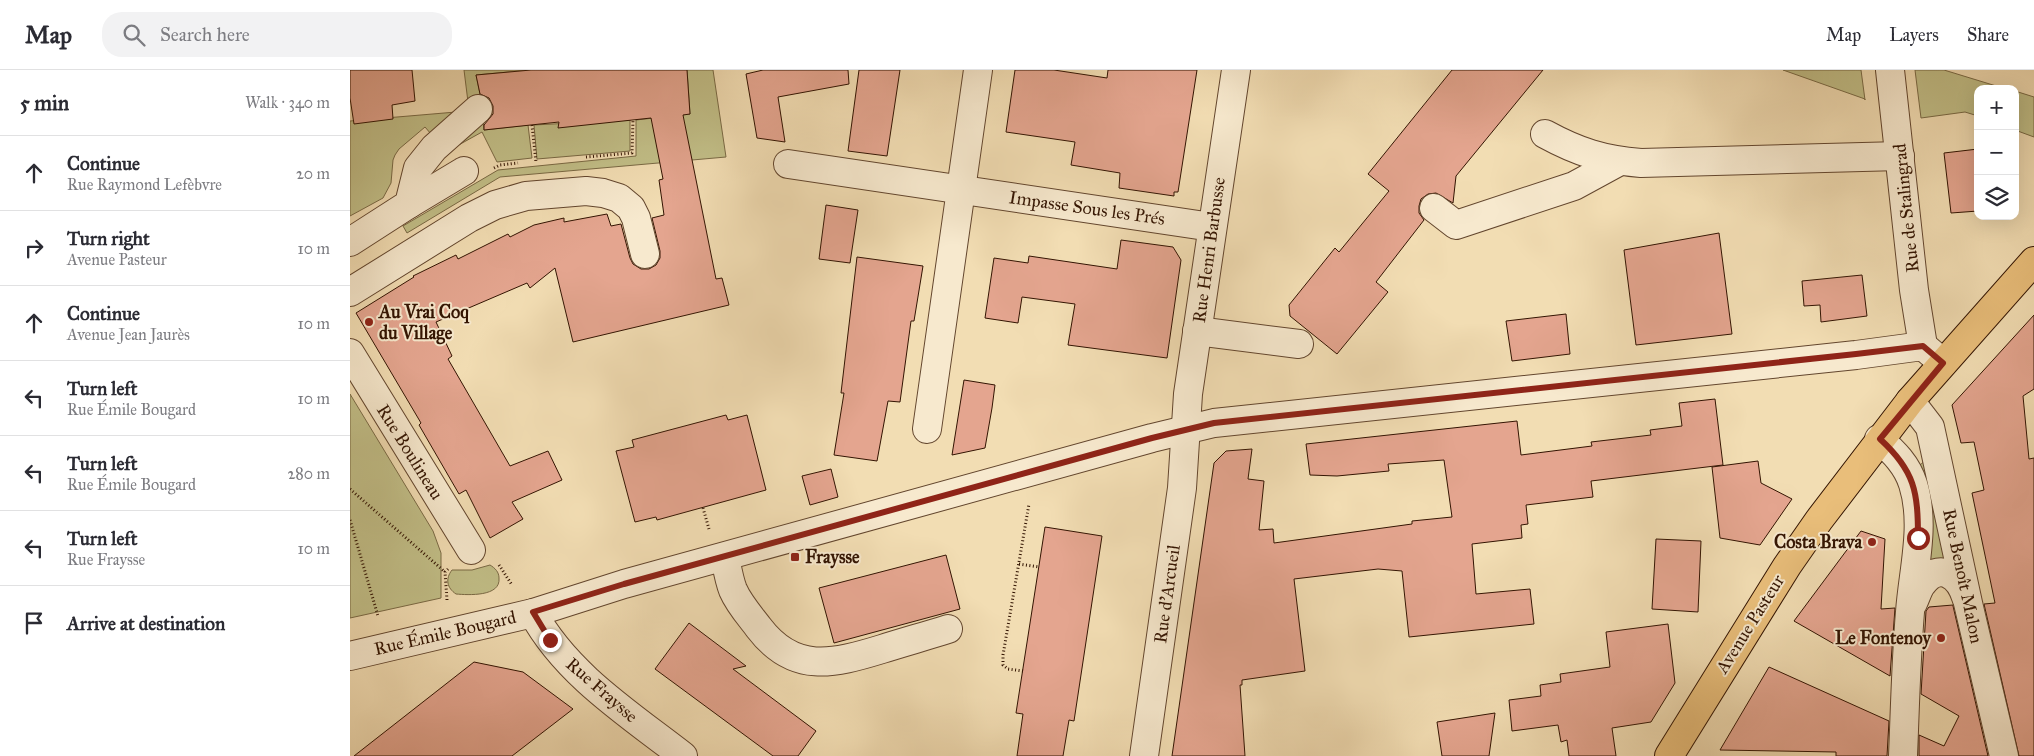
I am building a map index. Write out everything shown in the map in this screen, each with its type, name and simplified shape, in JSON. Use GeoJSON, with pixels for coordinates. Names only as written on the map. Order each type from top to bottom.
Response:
{"type":"FeatureCollection","features":[{"type":"Feature","properties":{"kind":"main road","name":"Avenue Pasteur"},"geometry":{"type":"LineString","coordinates":[[1669,756],[1787,566],[1910,401],[1933,354],[2034,261]]}},
{"type":"Feature","properties":{"kind":"street"},"geometry":{"type":"LineString","coordinates":[[926,429],[978,70]]}},
{"type":"Feature","properties":{"kind":"street","name":"Rue Henri Barbusse"},"geometry":{"type":"LineString","coordinates":[[1185,431],[1188,394],[1236,70]]}},
{"type":"Feature","properties":{"kind":"street","name":"Rue de Stalingrad"},"geometry":{"type":"LineString","coordinates":[[1892,83],[1916,299],[1933,354]]}},
{"type":"Feature","properties":{"kind":"street"},"geometry":{"type":"LineString","coordinates":[[409,204],[418,168],[434,148],[478,109]]}},
{"type":"Feature","properties":{"kind":"street"},"geometry":{"type":"LineString","coordinates":[[1544,134],[1582,152],[1620,161],[1900,156]]}},
{"type":"Feature","properties":{"kind":"street"},"geometry":{"type":"LineString","coordinates":[[1434,208],[1456,225],[1574,186],[1620,161]]}},
{"type":"Feature","properties":{"kind":"street","name":"Impasse Sous les Prés"},"geometry":{"type":"LineString","coordinates":[[788,164],[1212,227]]}},
{"type":"Feature","properties":{"kind":"street"},"geometry":{"type":"LineString","coordinates":[[350,242],[462,172]]}},
{"type":"Feature","properties":{"kind":"street"},"geometry":{"type":"LineString","coordinates":[[350,292],[469,218],[495,205],[526,196],[586,191],[603,193],[619,198],[631,208],[636,218],[645,254]]}},
{"type":"Feature","properties":{"kind":"street"},"geometry":{"type":"LineString","coordinates":[[1197,331],[1299,344]]}},
{"type":"Feature","properties":{"kind":"street","name":"Rue Boulineau"},"geometry":{"type":"LineString","coordinates":[[350,353],[471,550]]}},
{"type":"Feature","properties":{"kind":"street","name":"Rue Émile Bougard"},"geometry":{"type":"LineString","coordinates":[[350,656],[533,612],[624,584],[1152,438],[1214,423],[1847,356],[1933,354]]}},
{"type":"Feature","properties":{"kind":"street","name":"Rue Benoît Malon"},"geometry":{"type":"LineString","coordinates":[[1910,401],[1930,427],[1968,603],[2004,756]]}},
{"type":"Feature","properties":{"kind":"street","name":"Rue d'Arcueil"},"geometry":{"type":"LineString","coordinates":[[1144,756],[1182,488],[1185,431]]}},
{"type":"Feature","properties":{"kind":"street"},"geometry":{"type":"LineString","coordinates":[[1880,439],[1895,453],[1907,469],[1913,485],[1918,519],[1918,538],[1910,612],[1903,756]]}},
{"type":"Feature","properties":{"kind":"street"},"geometry":{"type":"LineString","coordinates":[[724,557],[733,589],[742,606],[768,640],[792,656],[808,662],[830,662],[858,656],[948,629]]}},
{"type":"Feature","properties":{"kind":"street"},"geometry":{"type":"LineString","coordinates":[[1910,612],[1920,586],[1934,574],[1943,573],[1954,576],[1962,587],[1968,603]]}},
{"type":"Feature","properties":{"kind":"street","name":"Rue Fraysse"},"geometry":{"type":"LineString","coordinates":[[533,612],[550,640],[596,689],[683,756]]}},
{"type":"Feature","properties":{"kind":"path"},"geometry":{"type":"LineString","coordinates":[[584,158],[632,153],[633,120]]}},
{"type":"Feature","properties":{"kind":"path"},"geometry":{"type":"LineString","coordinates":[[532,125],[536,162]]}},
{"type":"Feature","properties":{"kind":"path"},"geometry":{"type":"LineString","coordinates":[[462,172],[472,179],[500,165],[545,161]]}},
{"type":"Feature","properties":{"kind":"path"},"geometry":{"type":"LineString","coordinates":[[350,489],[445,572]]}},
{"type":"Feature","properties":{"kind":"path"},"geometry":{"type":"LineString","coordinates":[[1023,671],[1003,665],[1029,503]]}},
{"type":"Feature","properties":{"kind":"path"},"geometry":{"type":"LineString","coordinates":[[703,508],[710,531]]}},
{"type":"Feature","properties":{"kind":"path"},"geometry":{"type":"LineString","coordinates":[[350,520],[378,616]]}},
{"type":"Feature","properties":{"kind":"path"},"geometry":{"type":"LineString","coordinates":[[1019,564],[1039,566]]}},
{"type":"Feature","properties":{"kind":"shaded area"},"geometry":{"type":"Polygon","coordinates":[[[464,70],[530,70],[476,75],[480,94],[468,102],[464,70]]]}},
{"type":"Feature","properties":{"kind":"shaded area"},"geometry":{"type":"Polygon","coordinates":[[[687,70],[713,70],[726,157],[500,177],[407,233],[403,226],[498,170],[636,156],[636,120],[690,114],[687,70]]]}},
{"type":"Feature","properties":{"kind":"shaded area"},"geometry":{"type":"Polygon","coordinates":[[[1783,70],[1861,70],[1865,99],[1783,70]]]}},
{"type":"Feature","properties":{"kind":"shaded area"},"geometry":{"type":"Polygon","coordinates":[[[1915,70],[1944,70],[1993,85],[1974,85],[1974,115],[1965,112],[1921,118],[1915,70]]]}},
{"type":"Feature","properties":{"kind":"shaded area"},"geometry":{"type":"Polygon","coordinates":[[[2019,92],[2034,97],[2034,137],[2019,131],[2019,92]]]}},
{"type":"Feature","properties":{"kind":"shaded area"},"geometry":{"type":"Polygon","coordinates":[[[456,112],[431,134],[425,127],[399,149],[393,160],[391,183],[383,198],[350,216],[350,121],[456,112]]]}},
{"type":"Feature","properties":{"kind":"shaded area"},"geometry":{"type":"Polygon","coordinates":[[[483,120],[484,130],[528,125],[532,158],[497,162],[482,132],[446,152],[483,120]]]}},
{"type":"Feature","properties":{"kind":"shaded area"},"geometry":{"type":"Polygon","coordinates":[[[630,120],[630,151],[537,159],[534,125],[630,120]]]}},
{"type":"Feature","properties":{"kind":"shaded area"},"geometry":{"type":"Polygon","coordinates":[[[350,394],[433,531],[441,553],[441,598],[350,618],[350,394]]]}},
{"type":"Feature","properties":{"kind":"shaded area"},"geometry":{"type":"Polygon","coordinates":[[[1930,456],[1953,564],[1925,566],[1919,466],[1930,456]]]}},
{"type":"Feature","properties":{"kind":"shaded area"},"geometry":{"type":"Polygon","coordinates":[[[490,565],[494,567],[499,578],[495,589],[483,594],[456,594],[449,586],[448,577],[452,570],[472,570],[490,565]]]}},
{"type":"Feature","properties":{"kind":"building"},"geometry":{"type":"Polygon","coordinates":[[[350,70],[412,70],[415,101],[392,105],[393,119],[354,124],[350,98],[350,70]]]}},
{"type":"Feature","properties":{"kind":"building"},"geometry":{"type":"Polygon","coordinates":[[[531,70],[687,70],[690,114],[683,115],[716,279],[722,278],[729,305],[573,342],[555,268],[530,288],[527,283],[436,322],[452,356],[448,359],[510,466],[548,451],[562,480],[512,502],[523,519],[490,538],[466,490],[459,494],[419,425],[421,423],[356,313],[413,276],[456,255],[458,259],[508,234],[510,237],[534,225],[564,218],[564,222],[607,214],[611,226],[621,224],[633,264],[641,269],[649,269],[656,265],[660,258],[660,251],[652,218],[664,215],[659,180],[663,179],[651,118],[558,128],[559,122],[484,130],[484,125],[493,114],[493,106],[489,98],[480,94],[476,75],[531,70]]]}},
{"type":"Feature","properties":{"kind":"building"},"geometry":{"type":"Polygon","coordinates":[[[763,70],[848,70],[849,84],[778,97],[785,142],[757,138],[746,74],[763,70]]]}},
{"type":"Feature","properties":{"kind":"building"},"geometry":{"type":"Polygon","coordinates":[[[859,70],[900,70],[887,156],[848,151],[859,70]]]}},
{"type":"Feature","properties":{"kind":"building"},"geometry":{"type":"Polygon","coordinates":[[[1015,70],[1054,70],[1107,78],[1108,70],[1197,70],[1178,192],[1174,192],[1174,196],[1119,188],[1120,173],[1071,165],[1075,142],[1006,132],[1015,70]]]}},
{"type":"Feature","properties":{"kind":"building"},"geometry":{"type":"Polygon","coordinates":[[[1452,70],[1543,70],[1456,176],[1453,203],[1436,193],[1428,194],[1421,199],[1419,213],[1424,220],[1376,282],[1388,292],[1337,354],[1290,316],[1289,305],[1335,248],[1339,252],[1389,191],[1368,174],[1452,70]]]}},
{"type":"Feature","properties":{"kind":"building"},"geometry":{"type":"Polygon","coordinates":[[[1974,149],[1974,211],[1951,213],[1944,153],[1974,149]]]}},
{"type":"Feature","properties":{"kind":"building"},"geometry":{"type":"Polygon","coordinates":[[[826,205],[858,210],[850,263],[819,259],[826,205]]]}},
{"type":"Feature","properties":{"kind":"building"},"geometry":{"type":"Polygon","coordinates":[[[1719,233],[1732,334],[1636,345],[1624,250],[1719,233]]]}},
{"type":"Feature","properties":{"kind":"building"},"geometry":{"type":"Polygon","coordinates":[[[1121,240],[1173,247],[1181,260],[1167,358],[1068,345],[1075,304],[1022,297],[1018,323],[985,318],[994,258],[1028,263],[1029,256],[1117,269],[1121,240]]]}},
{"type":"Feature","properties":{"kind":"building"},"geometry":{"type":"Polygon","coordinates":[[[857,257],[923,266],[914,321],[911,321],[900,402],[888,401],[877,461],[834,455],[844,393],[841,393],[857,257]]]}},
{"type":"Feature","properties":{"kind":"building"},"geometry":{"type":"Polygon","coordinates":[[[1862,275],[1867,316],[1821,322],[1820,305],[1804,306],[1802,281],[1862,275]]]}},
{"type":"Feature","properties":{"kind":"building"},"geometry":{"type":"Polygon","coordinates":[[[1566,314],[1570,354],[1512,361],[1506,321],[1566,314]]]}},
{"type":"Feature","properties":{"kind":"building"},"geometry":{"type":"Polygon","coordinates":[[[2034,315],[2034,389],[2023,396],[2029,459],[2034,458],[2034,756],[2019,756],[1984,604],[1995,603],[1972,493],[1984,490],[1974,442],[1961,443],[1952,405],[2034,315]]]}},
{"type":"Feature","properties":{"kind":"building"},"geometry":{"type":"Polygon","coordinates":[[[964,380],[995,385],[992,408],[985,448],[952,455],[964,380]]]}},
{"type":"Feature","properties":{"kind":"building"},"geometry":{"type":"Polygon","coordinates":[[[1715,399],[1723,465],[1591,481],[1593,497],[1526,505],[1528,524],[1521,525],[1522,538],[1472,544],[1476,594],[1530,589],[1534,624],[1409,637],[1402,571],[1378,569],[1294,579],[1305,671],[1242,680],[1242,685],[1240,685],[1245,756],[1172,756],[1214,463],[1226,451],[1252,449],[1248,479],[1264,481],[1259,530],[1273,529],[1274,543],[1412,524],[1412,521],[1452,517],[1444,460],[1388,464],[1389,471],[1337,476],[1310,475],[1306,444],[1517,421],[1521,455],[1592,446],[1591,442],[1651,435],[1650,430],[1682,426],[1679,403],[1715,399]]]}},
{"type":"Feature","properties":{"kind":"building"},"geometry":{"type":"Polygon","coordinates":[[[726,415],[728,420],[747,415],[766,490],[657,520],[656,517],[635,522],[616,451],[634,447],[632,440],[726,415]]]}},
{"type":"Feature","properties":{"kind":"building"},"geometry":{"type":"Polygon","coordinates":[[[1758,461],[1761,483],[1792,499],[1760,545],[1720,538],[1712,467],[1758,461]]]}},
{"type":"Feature","properties":{"kind":"building"},"geometry":{"type":"Polygon","coordinates":[[[831,469],[838,497],[810,505],[802,476],[831,469]]]}},
{"type":"Feature","properties":{"kind":"building"},"geometry":{"type":"Polygon","coordinates":[[[1045,527],[1102,536],[1074,721],[1069,720],[1063,756],[1017,756],[1023,714],[1016,713],[1045,527]]]}},
{"type":"Feature","properties":{"kind":"building"},"geometry":{"type":"Polygon","coordinates":[[[1861,531],[1885,539],[1881,609],[1895,608],[1890,676],[1794,621],[1861,531]]]}},
{"type":"Feature","properties":{"kind":"building"},"geometry":{"type":"Polygon","coordinates":[[[1656,539],[1701,541],[1698,612],[1652,609],[1656,539]]]}},
{"type":"Feature","properties":{"kind":"building"},"geometry":{"type":"Polygon","coordinates":[[[946,555],[960,609],[834,643],[819,588],[946,555]]]}},
{"type":"Feature","properties":{"kind":"building"},"geometry":{"type":"Polygon","coordinates":[[[1953,605],[1988,756],[1919,756],[1919,735],[1944,746],[1959,716],[1921,694],[1926,611],[1929,607],[1953,605]]]}},
{"type":"Feature","properties":{"kind":"building"},"geometry":{"type":"Polygon","coordinates":[[[689,623],[746,666],[733,669],[816,731],[798,756],[773,756],[655,669],[689,623]]]}},
{"type":"Feature","properties":{"kind":"building"},"geometry":{"type":"Polygon","coordinates":[[[1668,624],[1675,683],[1651,722],[1612,728],[1616,756],[1569,756],[1567,740],[1561,742],[1558,725],[1512,731],[1509,700],[1541,696],[1540,685],[1561,682],[1560,674],[1610,667],[1606,632],[1668,624]]]}},
{"type":"Feature","properties":{"kind":"building"},"geometry":{"type":"Polygon","coordinates":[[[474,662],[523,672],[573,709],[512,756],[354,756],[474,662]]]}},
{"type":"Feature","properties":{"kind":"building"},"geometry":{"type":"Polygon","coordinates":[[[1769,667],[1889,721],[1887,756],[1836,756],[1836,752],[1720,750],[1769,667]]]}},
{"type":"Feature","properties":{"kind":"building"},"geometry":{"type":"Polygon","coordinates":[[[1495,713],[1489,756],[1442,756],[1437,722],[1495,713]]]}},
{"type":"Feature","properties":{"kind":"place","name":"Au Vrai Coq du Village"},"geometry":{"type":"Point","coordinates":[369,322]}},
{"type":"Feature","properties":{"kind":"place","name":"Costa Brava"},"geometry":{"type":"Point","coordinates":[1872,542]}},
{"type":"Feature","properties":{"kind":"place","name":"Fraysse"},"geometry":{"type":"Point","coordinates":[795,557]}},
{"type":"Feature","properties":{"kind":"place","name":"Le Fontenoy"},"geometry":{"type":"Point","coordinates":[1941,638]}},
{"type":"Feature","properties":{"kind":"route"},"geometry":{"type":"LineString","coordinates":[[550,640],[539,625],[533,612],[624,584],[1152,438],[1214,423],[1923,346],[1943,363],[1880,439],[1895,453],[1907,469],[1913,485],[1918,519],[1918,538]]}}]}
